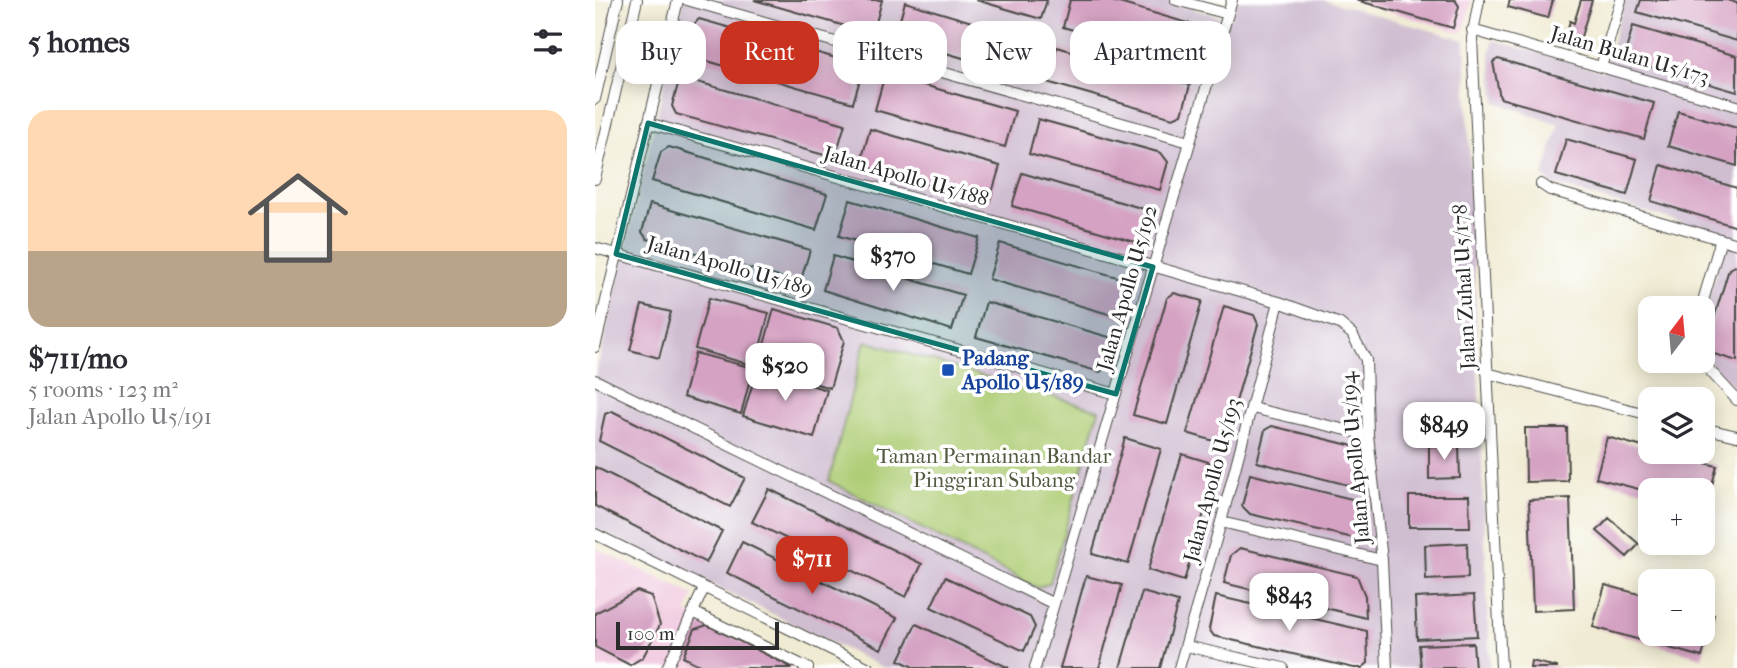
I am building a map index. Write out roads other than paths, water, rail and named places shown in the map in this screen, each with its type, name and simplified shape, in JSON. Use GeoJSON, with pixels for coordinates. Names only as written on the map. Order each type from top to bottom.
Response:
{"type":"FeatureCollection","features":[{"type":"Feature","properties":{"kind":"street"},"geometry":{"type":"LineString","coordinates":[[595,99],[618,0]]}},
{"type":"Feature","properties":{"kind":"street"},"geometry":{"type":"LineString","coordinates":[[595,179],[637,0]]}},
{"type":"Feature","properties":{"kind":"street"},"geometry":{"type":"LineString","coordinates":[[595,346],[678,0]]}},
{"type":"Feature","properties":{"kind":"street"},"geometry":{"type":"LineString","coordinates":[[688,0],[1189,142]]}},
{"type":"Feature","properties":{"kind":"street"},"geometry":{"type":"LineString","coordinates":[[1176,0],[1228,14]]}},
{"type":"Feature","properties":{"kind":"street","name":"Jalan Apollo U5/192"},"geometry":{"type":"LineString","coordinates":[[1035,668],[1232,0]]}},
{"type":"Feature","properties":{"kind":"street","name":"Jalan Zuhal U5/178"},"geometry":{"type":"LineString","coordinates":[[1479,0],[1472,30],[1501,668]]}},
{"type":"Feature","properties":{"kind":"street"},"geometry":{"type":"LineString","coordinates":[[1601,67],[1621,0]]}},
{"type":"Feature","properties":{"kind":"street","name":"Jalan Bulan U5/173"},"geometry":{"type":"LineString","coordinates":[[1472,30],[1737,106]]}},
{"type":"Feature","properties":{"kind":"street","name":"Jalan Apollo U5/188"},"geometry":{"type":"LineString","coordinates":[[648,123],[1153,267]]}},
{"type":"Feature","properties":{"kind":"street"},"geometry":{"type":"LineString","coordinates":[[1541,184],[1550,190],[1737,244]]}},
{"type":"Feature","properties":{"kind":"street"},"geometry":{"type":"LineString","coordinates":[[1704,296],[1721,239]]}},
{"type":"Feature","properties":{"kind":"street","name":"Jalan Apollo U5/189"},"geometry":{"type":"LineString","coordinates":[[595,248],[1116,394]]}},
{"type":"Feature","properties":{"kind":"street","name":"Jalan Apollo U5/194"},"geometry":{"type":"LineString","coordinates":[[1153,267],[1279,302],[1340,324],[1359,344],[1366,360],[1368,435],[1382,560],[1387,668]]}},
{"type":"Feature","properties":{"kind":"street","name":"Jalan Apollo U5/193"},"geometry":{"type":"LineString","coordinates":[[1179,668],[1279,302]]}},
{"type":"Feature","properties":{"kind":"street"},"geometry":{"type":"LineString","coordinates":[[1487,373],[1638,412]]}},
{"type":"Feature","properties":{"kind":"street"},"geometry":{"type":"LineString","coordinates":[[1712,373],[1737,400]]}},
{"type":"Feature","properties":{"kind":"street"},"geometry":{"type":"LineString","coordinates":[[595,380],[1054,604]]}},
{"type":"Feature","properties":{"kind":"street"},"geometry":{"type":"LineString","coordinates":[[1252,408],[1368,435]]}},
{"type":"Feature","properties":{"kind":"street"},"geometry":{"type":"LineString","coordinates":[[1715,431],[1737,436]]}},
{"type":"Feature","properties":{"kind":"street"},"geometry":{"type":"LineString","coordinates":[[1221,522],[1382,560]]}},
{"type":"Feature","properties":{"kind":"street"},"geometry":{"type":"LineString","coordinates":[[595,534],[869,668]]}},
{"type":"Feature","properties":{"kind":"street"},"geometry":{"type":"LineString","coordinates":[[667,668],[704,588]]}},
{"type":"Feature","properties":{"kind":"street"},"geometry":{"type":"LineString","coordinates":[[693,612],[808,668]]}},
{"type":"Feature","properties":{"kind":"street"},"geometry":{"type":"LineString","coordinates":[[1186,646],[1283,668]]}},
{"type":"Feature","properties":{"kind":"place","name":"Padang Apollo U5/189"},"geometry":{"type":"Point","coordinates":[948,370]}},
{"type":"Feature","properties":{"kind":"park label","name":"Taman Permainan Bandar Pinggiran Subang"},"geometry":{"type":"Point","coordinates":[994,468]}}]}
